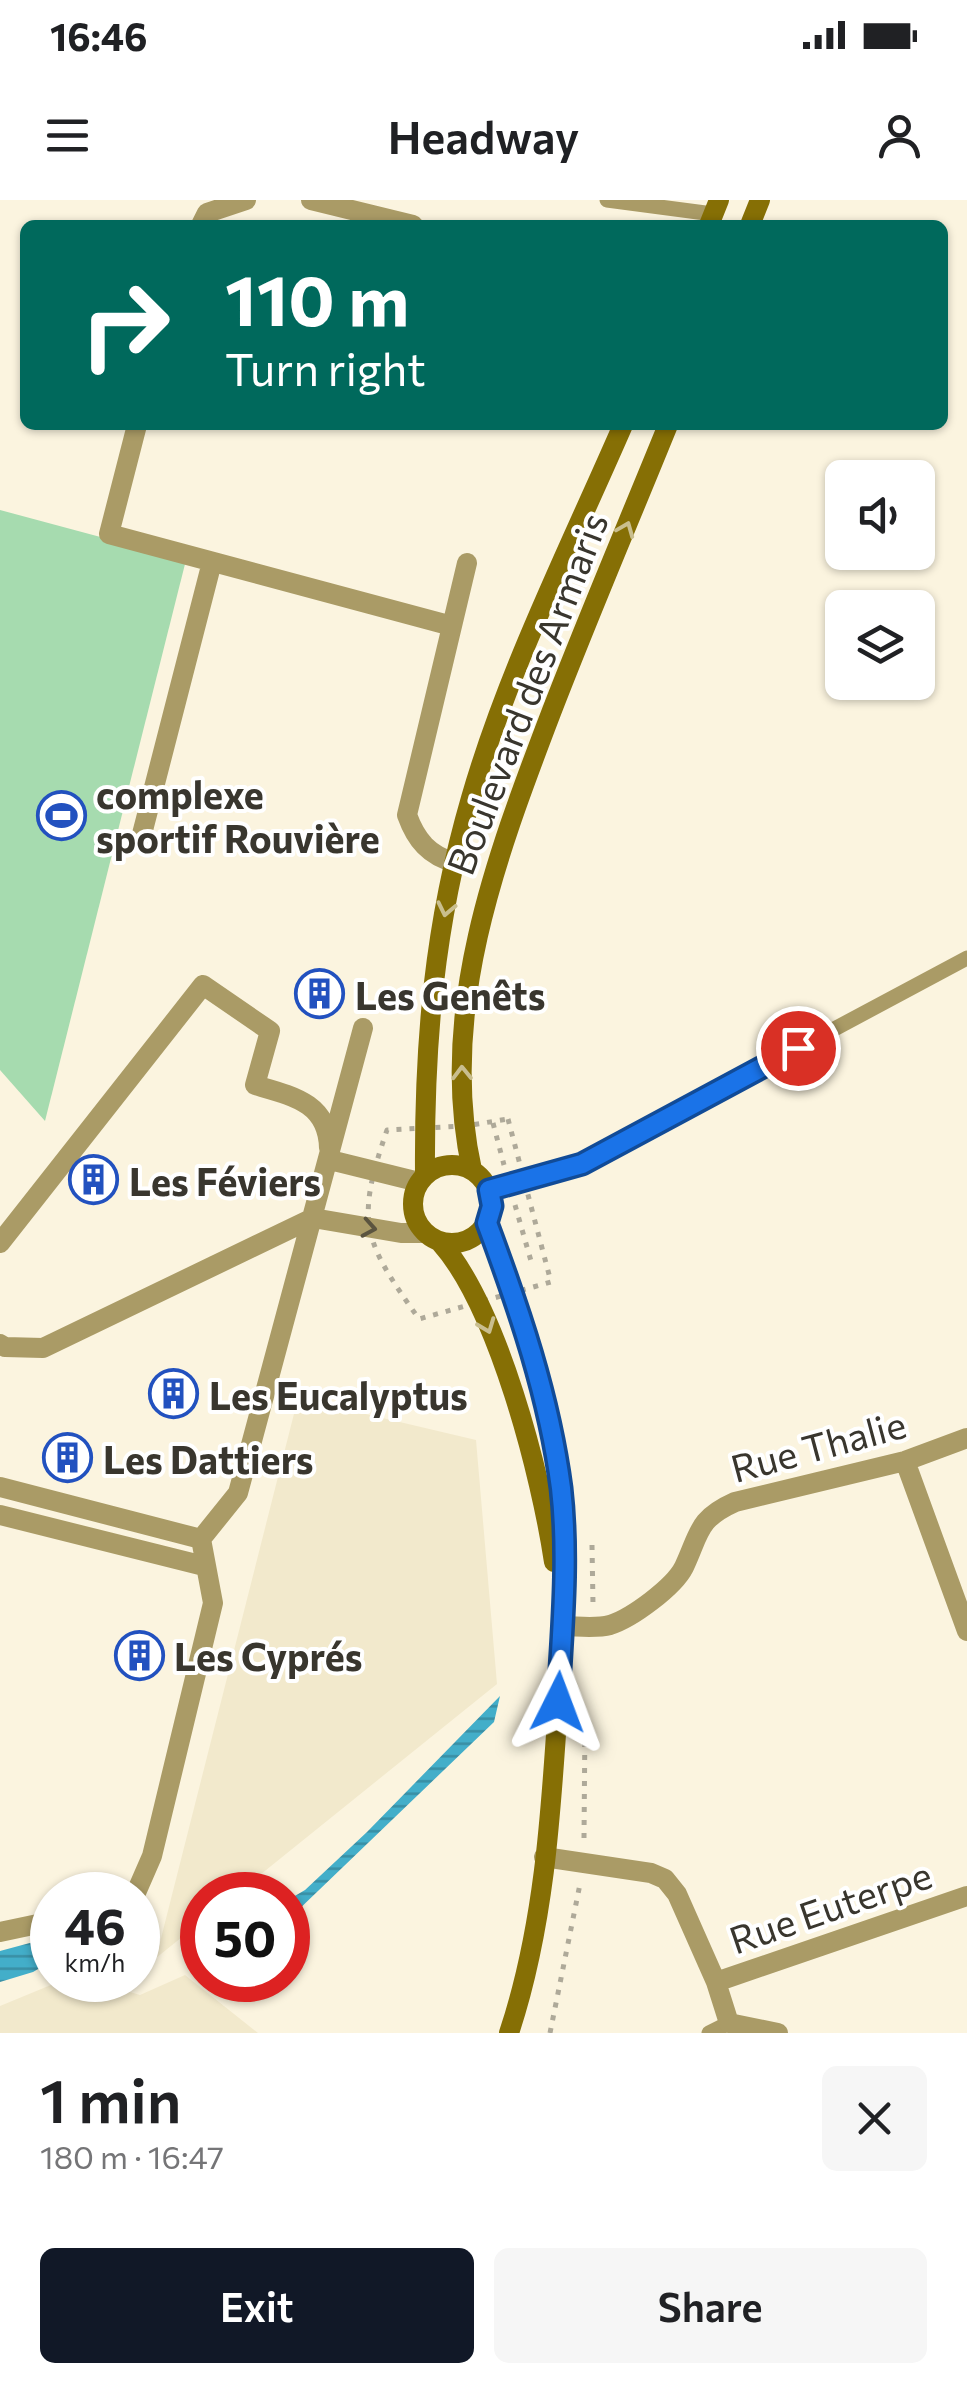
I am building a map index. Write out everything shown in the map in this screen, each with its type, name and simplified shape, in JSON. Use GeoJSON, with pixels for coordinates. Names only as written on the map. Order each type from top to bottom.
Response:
{"type":"FeatureCollection","features":[{"type":"Feature","properties":{"kind":"main road","name":"Boulevard des Armaris"},"geometry":{"type":"LineString","coordinates":[[422,1178],[428,1016],[456,863],[489,742],[621,430]]}},
{"type":"Feature","properties":{"kind":"main road","name":"Boulevard des Armaris"},"geometry":{"type":"LineString","coordinates":[[472,1170],[465,1126],[462,1053],[483,906],[528,772],[666,430]]}},
{"type":"Feature","properties":{"kind":"main road"},"geometry":{"type":"LineString","coordinates":[[433,1237],[462,1242],[481,1232],[487,1223],[492,1206],[489,1190],[472,1170],[448,1165],[422,1178],[413,1208],[416,1222],[456,1260],[478,1302],[505,1370],[532,1460],[553,1556],[562,1626]]}},
{"type":"Feature","properties":{"kind":"main road"},"geometry":{"type":"LineString","coordinates":[[487,1223],[540,1383],[561,1492],[565,1576],[553,1777],[544,1857],[530,1958],[509,2033]]}},
{"type":"Feature","properties":{"kind":"street"},"geometry":{"type":"LineString","coordinates":[[204,220],[207,213],[246,200]]}},
{"type":"Feature","properties":{"kind":"street"},"geometry":{"type":"LineString","coordinates":[[311,200],[393,220]]}},
{"type":"Feature","properties":{"kind":"street"},"geometry":{"type":"LineString","coordinates":[[137,430],[108,534],[452,626]]}},
{"type":"Feature","properties":{"kind":"street"},"geometry":{"type":"LineString","coordinates":[[142,834],[212,562]]}},
{"type":"Feature","properties":{"kind":"street"},"geometry":{"type":"LineString","coordinates":[[456,863],[437,858],[415,836],[407,815],[467,562]]}},
{"type":"Feature","properties":{"kind":"street"},"geometry":{"type":"LineString","coordinates":[[0,1243],[203,986],[270,1031],[255,1085],[314,1108],[329,1128],[330,1160]]}},
{"type":"Feature","properties":{"kind":"street"},"geometry":{"type":"LineString","coordinates":[[145,1872],[213,1603],[200,1539],[238,1493],[363,1028]]}},
{"type":"Feature","properties":{"kind":"street"},"geometry":{"type":"LineString","coordinates":[[330,1160],[422,1178]]}},
{"type":"Feature","properties":{"kind":"street"},"geometry":{"type":"LineString","coordinates":[[0,1344],[44,1348],[313,1218],[433,1237]]}},
{"type":"Feature","properties":{"kind":"street","name":"Rue Thalie"},"geometry":{"type":"LineString","coordinates":[[562,1626],[610,1625],[666,1590],[682,1570],[698,1528],[715,1511],[735,1502],[905,1461],[967,1438]]}},
{"type":"Feature","properties":{"kind":"street"},"geometry":{"type":"LineString","coordinates":[[905,1461],[967,1630]]}},
{"type":"Feature","properties":{"kind":"street"},"geometry":{"type":"LineString","coordinates":[[0,1486],[200,1539]]}},
{"type":"Feature","properties":{"kind":"street"},"geometry":{"type":"LineString","coordinates":[[0,1515],[204,1566]]}},
{"type":"Feature","properties":{"kind":"street"},"geometry":{"type":"LineString","coordinates":[[544,1857],[651,1873],[664,1879],[677,1894],[716,1982],[729,2023],[778,2033]]}},
{"type":"Feature","properties":{"kind":"street","name":"Rue Euterpe"},"geometry":{"type":"LineString","coordinates":[[716,1982],[967,1896]]}},
{"type":"Feature","properties":{"kind":"street"},"geometry":{"type":"LineString","coordinates":[[0,1932],[30,1925]]}},
{"type":"Feature","properties":{"kind":"lane"},"geometry":{"type":"LineString","coordinates":[[607,200],[714,213]]}},
{"type":"Feature","properties":{"kind":"lane"},"geometry":{"type":"LineString","coordinates":[[489,1190],[582,1164],[967,958]]}},
{"type":"Feature","properties":{"kind":"lane"},"geometry":{"type":"LineString","coordinates":[[709,2033],[729,2023]]}},
{"type":"Feature","properties":{"kind":"path"},"geometry":{"type":"LineString","coordinates":[[508,1118],[551,1282],[419,1318],[377,1254],[368,1228],[367,1208],[374,1170],[387,1130],[492,1121],[508,1118]]}},
{"type":"Feature","properties":{"kind":"path"},"geometry":{"type":"LineString","coordinates":[[492,1121],[504,1165]]}},
{"type":"Feature","properties":{"kind":"shaded area"},"geometry":{"type":"Polygon","coordinates":[[[298,1398],[476,1440],[497,1684],[264,1872],[180,1872],[180,1939],[160,1955],[160,1942],[298,1398]]]}},
{"type":"Feature","properties":{"kind":"shaded area"},"geometry":{"type":"Polygon","coordinates":[[[180,1977],[180,2002],[219,2002],[258,2033],[0,2033],[0,2006],[30,1994],[30,2002],[160,2002],[160,1986],[180,1977]]]}},
{"type":"Feature","properties":{"kind":"green space","name":"complexe sportif Rouvière"},"geometry":{"type":"Polygon","coordinates":[[[0,510],[186,560],[45,1121],[0,1070],[0,510]]]}},
{"type":"Feature","properties":{"kind":"water"},"geometry":{"type":"Polygon","coordinates":[[[500,1696],[494,1722],[310,1899],[310,1885],[500,1696]]]}},
{"type":"Feature","properties":{"kind":"water"},"geometry":{"type":"Polygon","coordinates":[[[30,1943],[30,1973],[0,1982],[0,1951],[30,1943]]]}},
{"type":"Feature","properties":{"kind":"place","name":"complexe sportif Rouvière"},"geometry":{"type":"Point","coordinates":[61,815]}},
{"type":"Feature","properties":{"kind":"place","name":"Les Genêts"},"geometry":{"type":"Point","coordinates":[320,994]}},
{"type":"Feature","properties":{"kind":"place","name":"Les Féviers"},"geometry":{"type":"Point","coordinates":[94,1180]}},
{"type":"Feature","properties":{"kind":"place","name":"Les Eucalyptus"},"geometry":{"type":"Point","coordinates":[174,1394]}},
{"type":"Feature","properties":{"kind":"place","name":"Les Dattiers"},"geometry":{"type":"Point","coordinates":[68,1458]}},
{"type":"Feature","properties":{"kind":"place","name":"Les Cyprés"},"geometry":{"type":"Point","coordinates":[139,1655]}},
{"type":"Feature","properties":{"kind":"route"},"geometry":{"type":"LineString","coordinates":[[558,1702],[565,1576],[561,1492],[533,1354],[487,1223],[492,1206],[489,1190],[582,1164],[798,1048]]}}]}
